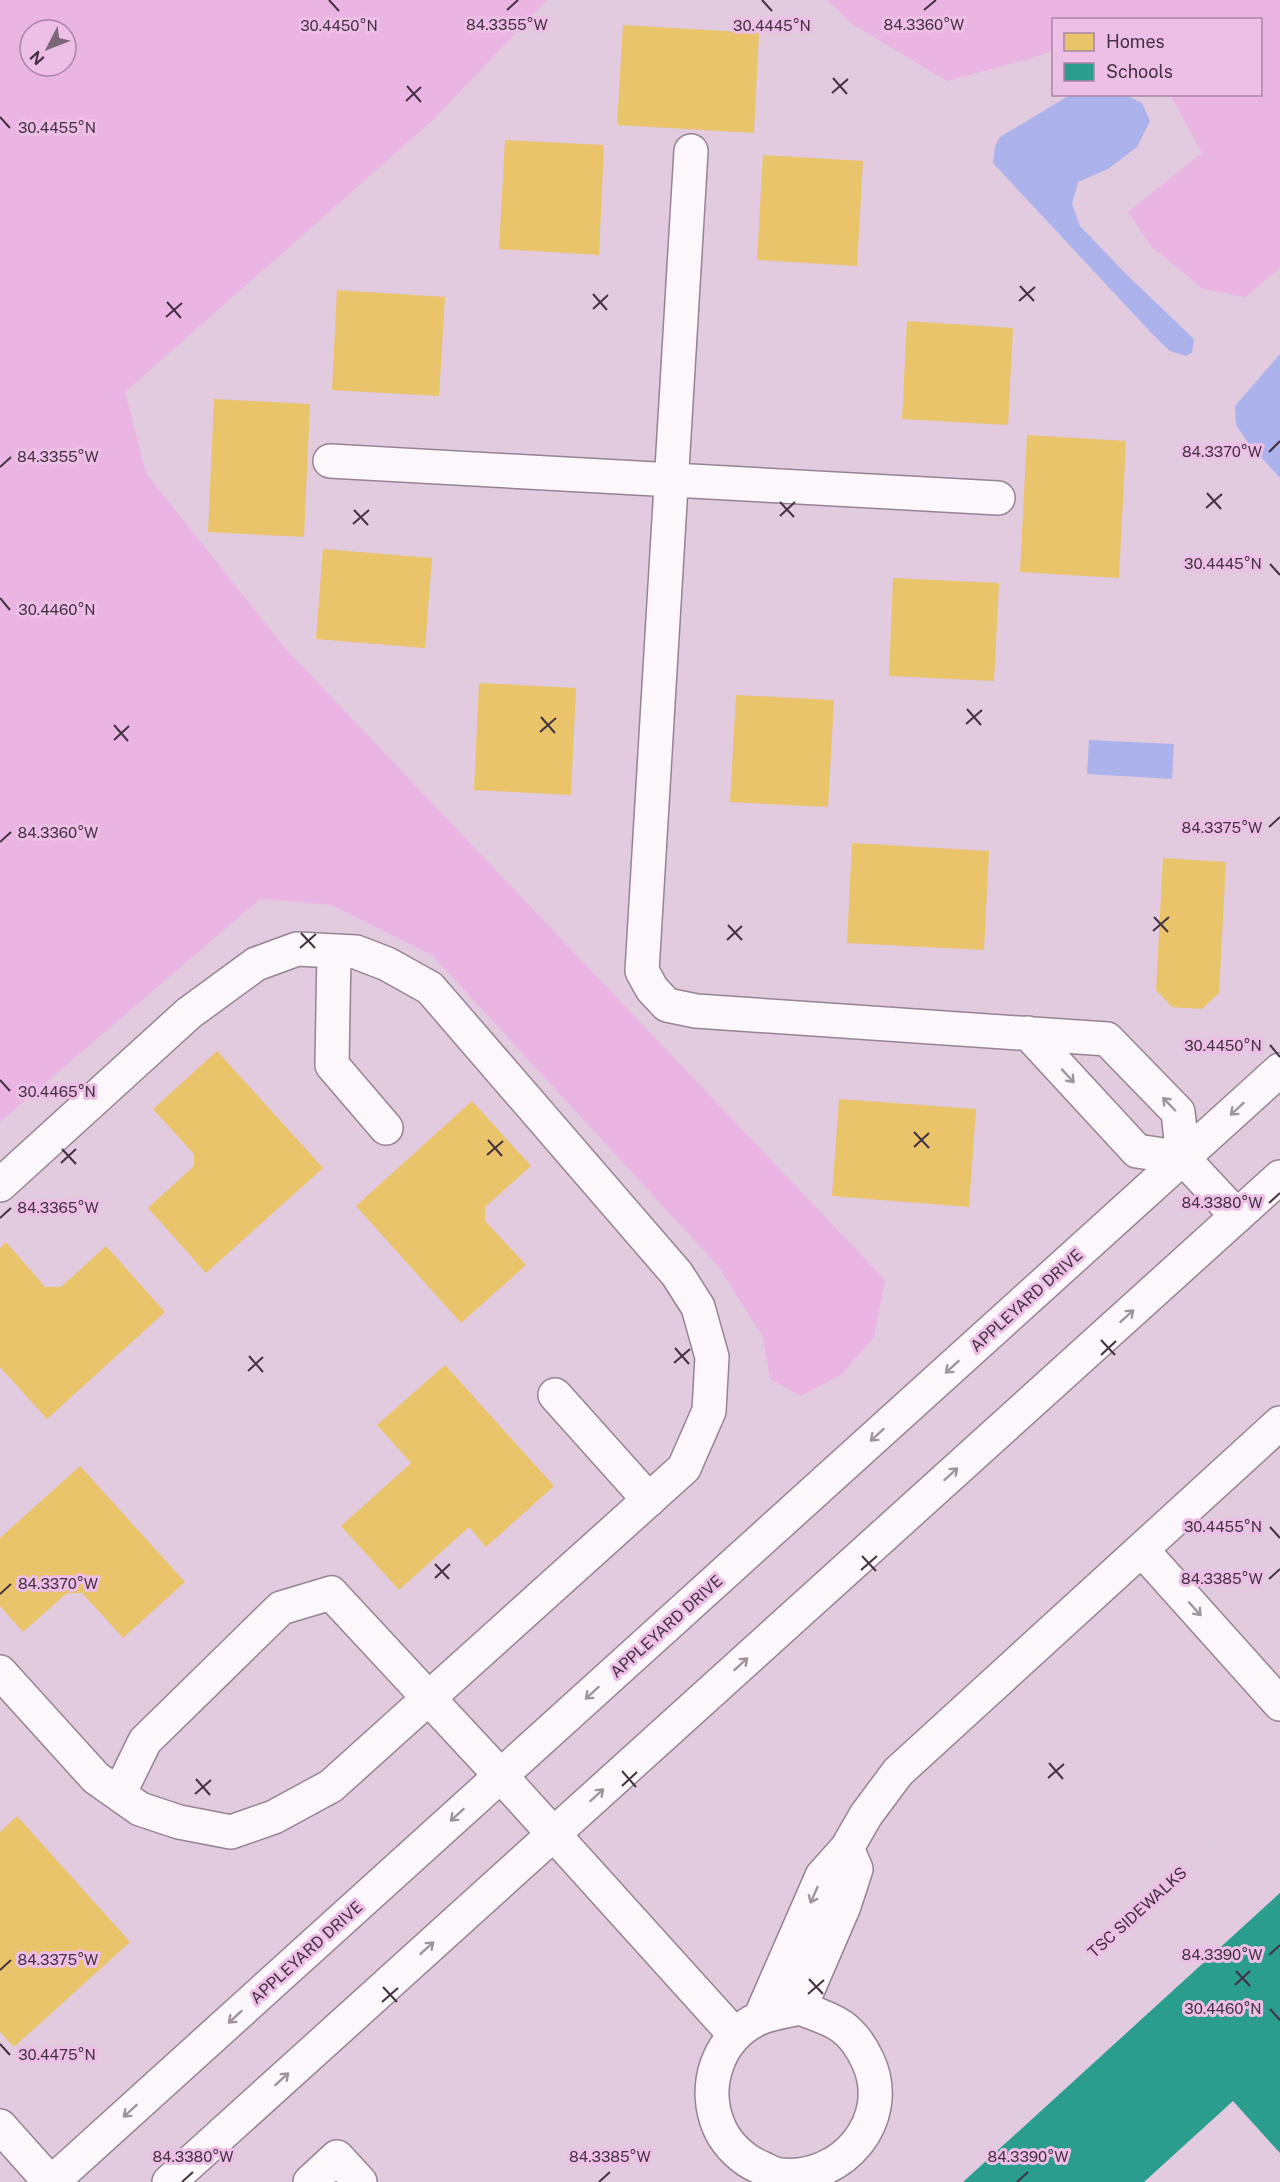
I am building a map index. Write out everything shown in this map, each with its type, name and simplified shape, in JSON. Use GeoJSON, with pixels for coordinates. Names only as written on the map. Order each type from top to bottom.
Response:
{"type":"FeatureCollection","features":[{"type":"Feature","properties":{"kind":"main road"},"geometry":{"type":"LineString","coordinates":[[691,151],[642,971],[652,989],[667,1005],[696,1011],[1107,1039],[1178,1112],[1183,1158],[1237,1216]]}},
{"type":"Feature","properties":{"kind":"main road"},"geometry":{"type":"LineString","coordinates":[[330,461],[998,498]]}},
{"type":"Feature","properties":{"kind":"main road"},"geometry":{"type":"LineString","coordinates":[[0,1185],[189,1013],[256,964],[297,949],[356,952],[387,964],[430,988],[677,1274],[698,1307],[712,1357],[709,1411],[684,1468],[331,1786],[274,1817],[231,1832],[178,1822],[140,1809],[96,1778],[0,1672]]}},
{"type":"Feature","properties":{"kind":"main road"},"geometry":{"type":"LineString","coordinates":[[334,951],[332,1065],[386,1128]]}},
{"type":"Feature","properties":{"kind":"main road"},"geometry":{"type":"LineString","coordinates":[[1028,1033],[1137,1151],[1183,1158]]}},
{"type":"Feature","properties":{"kind":"main road","name":"APPLEYARD DRIVE"},"geometry":{"type":"LineString","coordinates":[[51,2182],[1280,1070]]}},
{"type":"Feature","properties":{"kind":"main road"},"geometry":{"type":"LineString","coordinates":[[169,2182],[1237,1216],[1278,1183]]}},
{"type":"Feature","properties":{"kind":"main road"},"geometry":{"type":"LineString","coordinates":[[555,1395],[649,1500]]}},
{"type":"Feature","properties":{"kind":"main road"},"geometry":{"type":"LineString","coordinates":[[747,2026],[800,2008],[842,2026],[862,2047],[874,2074],[875,2102],[868,2130],[851,2153],[834,2166],[807,2175],[778,2175],[752,2164],[726,2140],[714,2114],[711,2086],[719,2058],[747,2026],[822,1876],[848,1848],[866,1815],[898,1772],[1280,1423]]}},
{"type":"Feature","properties":{"kind":"main road"},"geometry":{"type":"LineString","coordinates":[[1142,1550],[1280,1704]]}},
{"type":"Feature","properties":{"kind":"main road"},"geometry":{"type":"LineString","coordinates":[[119,1794],[145,1741],[281,1608],[331,1593],[553,1834],[747,2026]]}},
{"type":"Feature","properties":{"kind":"main road"},"geometry":{"type":"LineString","coordinates":[[800,2008],[844,1906],[856,1869],[848,1848]]}},
{"type":"Feature","properties":{"kind":"main road"},"geometry":{"type":"LineString","coordinates":[[0,2126],[51,2182]]}},
{"type":"Feature","properties":{"kind":"main road"},"geometry":{"type":"LineString","coordinates":[[310,2182],[337,2157],[360,2182]]}},
{"type":"Feature","properties":{"kind":"path","name":"TSC SIDEWALKS"},"geometry":{"type":"LineString","coordinates":[[956,2077],[1280,1781]]}},
{"type":"Feature","properties":{"kind":"path"},"geometry":{"type":"LineString","coordinates":[[1212,1844],[1266,1904]]}},
{"type":"Feature","properties":{"kind":"path"},"geometry":{"type":"LineString","coordinates":[[1063,1979],[1119,2040]]}},
{"type":"Feature","properties":{"kind":"path"},"geometry":{"type":"LineString","coordinates":[[1020,2019],[1075,2080]]}},
{"type":"Feature","properties":{"kind":"path"},"geometry":{"type":"LineString","coordinates":[[1002,2125],[1108,2029]]}},
{"type":"Feature","properties":{"kind":"shaded area"},"geometry":{"type":"Polygon","coordinates":[[[0,0],[547,0],[432,121],[125,392],[146,473],[284,647],[885,1280],[874,1337],[842,1374],[801,1396],[770,1379],[763,1337],[718,1266],[432,955],[332,905],[260,899],[0,1122],[0,0]]]}},
{"type":"Feature","properties":{"kind":"shaded area"},"geometry":{"type":"Polygon","coordinates":[[[827,0],[1280,0],[1280,268],[1245,297],[1203,289],[1151,246],[1128,212],[1202,153],[1171,96],[1262,96],[1262,18],[1052,18],[1052,50],[1036,57],[947,81],[852,24],[827,0]]]}},
{"type":"Feature","properties":{"kind":"water"},"geometry":{"type":"Polygon","coordinates":[[[1068,96],[1127,96],[1142,103],[1150,121],[1137,147],[1108,169],[1078,182],[1072,204],[1080,226],[1194,339],[1192,353],[1186,356],[1170,351],[1156,338],[993,163],[995,146],[1000,137],[1068,96]]]}},
{"type":"Feature","properties":{"kind":"water"},"geometry":{"type":"Polygon","coordinates":[[[1280,354],[1280,478],[1249,444],[1236,425],[1235,406],[1280,354]]]}},
{"type":"Feature","properties":{"kind":"water"},"geometry":{"type":"Polygon","coordinates":[[[1089,740],[1174,744],[1172,779],[1087,774],[1089,740]]]}},
{"type":"Feature","properties":{"kind":"building: Homes"},"geometry":{"type":"Polygon","coordinates":[[[623,25],[759,33],[754,133],[617,125],[623,25]]]}},
{"type":"Feature","properties":{"kind":"building: Homes"},"geometry":{"type":"Polygon","coordinates":[[[505,140],[604,145],[599,255],[499,249],[505,140]]]}},
{"type":"Feature","properties":{"kind":"building: Homes"},"geometry":{"type":"Polygon","coordinates":[[[763,155],[863,161],[857,266],[757,260],[763,155]]]}},
{"type":"Feature","properties":{"kind":"building: Homes"},"geometry":{"type":"Polygon","coordinates":[[[337,290],[445,297],[439,396],[332,390],[337,290]]]}},
{"type":"Feature","properties":{"kind":"building: Homes"},"geometry":{"type":"Polygon","coordinates":[[[907,321],[1013,328],[1008,425],[902,419],[907,321]]]}},
{"type":"Feature","properties":{"kind":"building: Homes"},"geometry":{"type":"Polygon","coordinates":[[[214,399],[310,404],[304,537],[208,532],[214,399]]]}},
{"type":"Feature","properties":{"kind":"building: Homes"},"geometry":{"type":"Polygon","coordinates":[[[1027,435],[1126,441],[1119,578],[1020,572],[1027,435]]]}},
{"type":"Feature","properties":{"kind":"building: Homes"},"geometry":{"type":"Polygon","coordinates":[[[323,549],[432,558],[425,648],[316,639],[323,549]]]}},
{"type":"Feature","properties":{"kind":"building: Homes"},"geometry":{"type":"Polygon","coordinates":[[[893,578],[999,583],[994,681],[889,676],[893,578]]]}},
{"type":"Feature","properties":{"kind":"building: Homes"},"geometry":{"type":"Polygon","coordinates":[[[479,683],[576,688],[571,795],[474,790],[479,683]]]}},
{"type":"Feature","properties":{"kind":"building: Homes"},"geometry":{"type":"Polygon","coordinates":[[[736,695],[834,700],[828,807],[730,802],[736,695]]]}},
{"type":"Feature","properties":{"kind":"building: Homes"},"geometry":{"type":"Polygon","coordinates":[[[852,843],[989,851],[984,950],[847,943],[852,843]]]}},
{"type":"Feature","properties":{"kind":"building: Homes"},"geometry":{"type":"Polygon","coordinates":[[[1163,858],[1226,862],[1219,993],[1202,1009],[1172,1007],[1156,990],[1163,858]]]}},
{"type":"Feature","properties":{"kind":"building: Homes"},"geometry":{"type":"Polygon","coordinates":[[[217,1051],[323,1168],[206,1273],[148,1208],[194,1166],[194,1154],[153,1109],[217,1051]]]}},
{"type":"Feature","properties":{"kind":"building: Homes"},"geometry":{"type":"Polygon","coordinates":[[[839,1099],[976,1109],[969,1207],[832,1196],[839,1099]]]}},
{"type":"Feature","properties":{"kind":"building: Homes"},"geometry":{"type":"Polygon","coordinates":[[[472,1101],[531,1166],[485,1207],[485,1221],[526,1265],[461,1323],[356,1206],[472,1101]]]}},
{"type":"Feature","properties":{"kind":"building: Homes"},"geometry":{"type":"Polygon","coordinates":[[[6,1242],[45,1287],[61,1287],[106,1246],[165,1312],[47,1419],[0,1367],[0,1248],[6,1242]]]}},
{"type":"Feature","properties":{"kind":"building: Homes"},"geometry":{"type":"Polygon","coordinates":[[[445,1365],[554,1486],[486,1547],[469,1527],[399,1590],[341,1526],[411,1463],[377,1425],[445,1365]]]}},
{"type":"Feature","properties":{"kind":"building: Homes"},"geometry":{"type":"Polygon","coordinates":[[[80,1466],[185,1582],[123,1638],[82,1593],[67,1593],[23,1632],[0,1606],[0,1538],[80,1466]]]}},
{"type":"Feature","properties":{"kind":"building: Homes"},"geometry":{"type":"Polygon","coordinates":[[[17,1816],[130,1942],[14,2047],[0,2032],[0,1832],[17,1816]]]}},
{"type":"Feature","properties":{"kind":"building: Schools"},"geometry":{"type":"Polygon","coordinates":[[[1280,1893],[1280,2153],[1233,2101],[1144,2182],[963,2182],[1280,1893]]]}}]}
